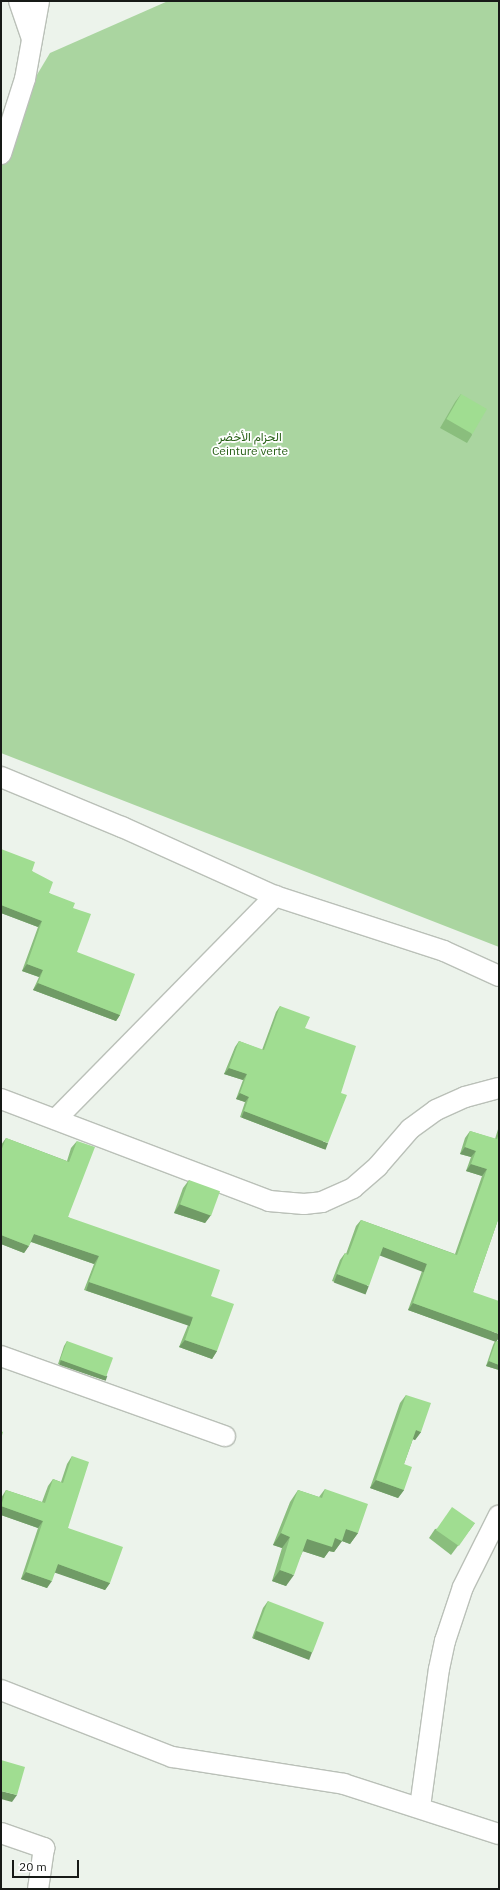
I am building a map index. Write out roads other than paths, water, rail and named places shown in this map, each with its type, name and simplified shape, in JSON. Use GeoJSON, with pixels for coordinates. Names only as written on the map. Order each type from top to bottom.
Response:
{"type":"FeatureCollection","features":[{"type":"Feature","properties":{"kind":"street"},"geometry":{"type":"LineString","coordinates":[[19,1],[33,42]]}},
{"type":"Feature","properties":{"kind":"street"},"geometry":{"type":"LineString","coordinates":[[1,154],[25,79],[33,42],[39,1]]}},
{"type":"Feature","properties":{"kind":"street"},"geometry":{"type":"LineString","coordinates":[[1,777],[122,827],[275,896],[444,951],[499,976]]}},
{"type":"Feature","properties":{"kind":"street"},"geometry":{"type":"LineString","coordinates":[[56,1119],[275,896]]}},
{"type":"Feature","properties":{"kind":"street"},"geometry":{"type":"LineString","coordinates":[[1,1099],[269,1201],[304,1204],[322,1202],[353,1188],[378,1166],[410,1129],[436,1110],[465,1097],[499,1088]]}},
{"type":"Feature","properties":{"kind":"street"},"geometry":{"type":"LineString","coordinates":[[1,1356],[225,1436]]}},
{"type":"Feature","properties":{"kind":"street"},"geometry":{"type":"LineString","coordinates":[[420,1807],[438,1669],[445,1641],[463,1587],[499,1515]]}},
{"type":"Feature","properties":{"kind":"street"},"geometry":{"type":"LineString","coordinates":[[1,1690],[172,1757],[344,1784],[420,1807],[499,1834]]}},
{"type":"Feature","properties":{"kind":"street"},"geometry":{"type":"LineString","coordinates":[[1,1833],[44,1848],[38,1889]]}},
{"type":"Feature","properties":{"kind":"park label","name":"الحزام الأخضر Ceinture verte"},"geometry":{"type":"Point","coordinates":[250,444]}}]}
